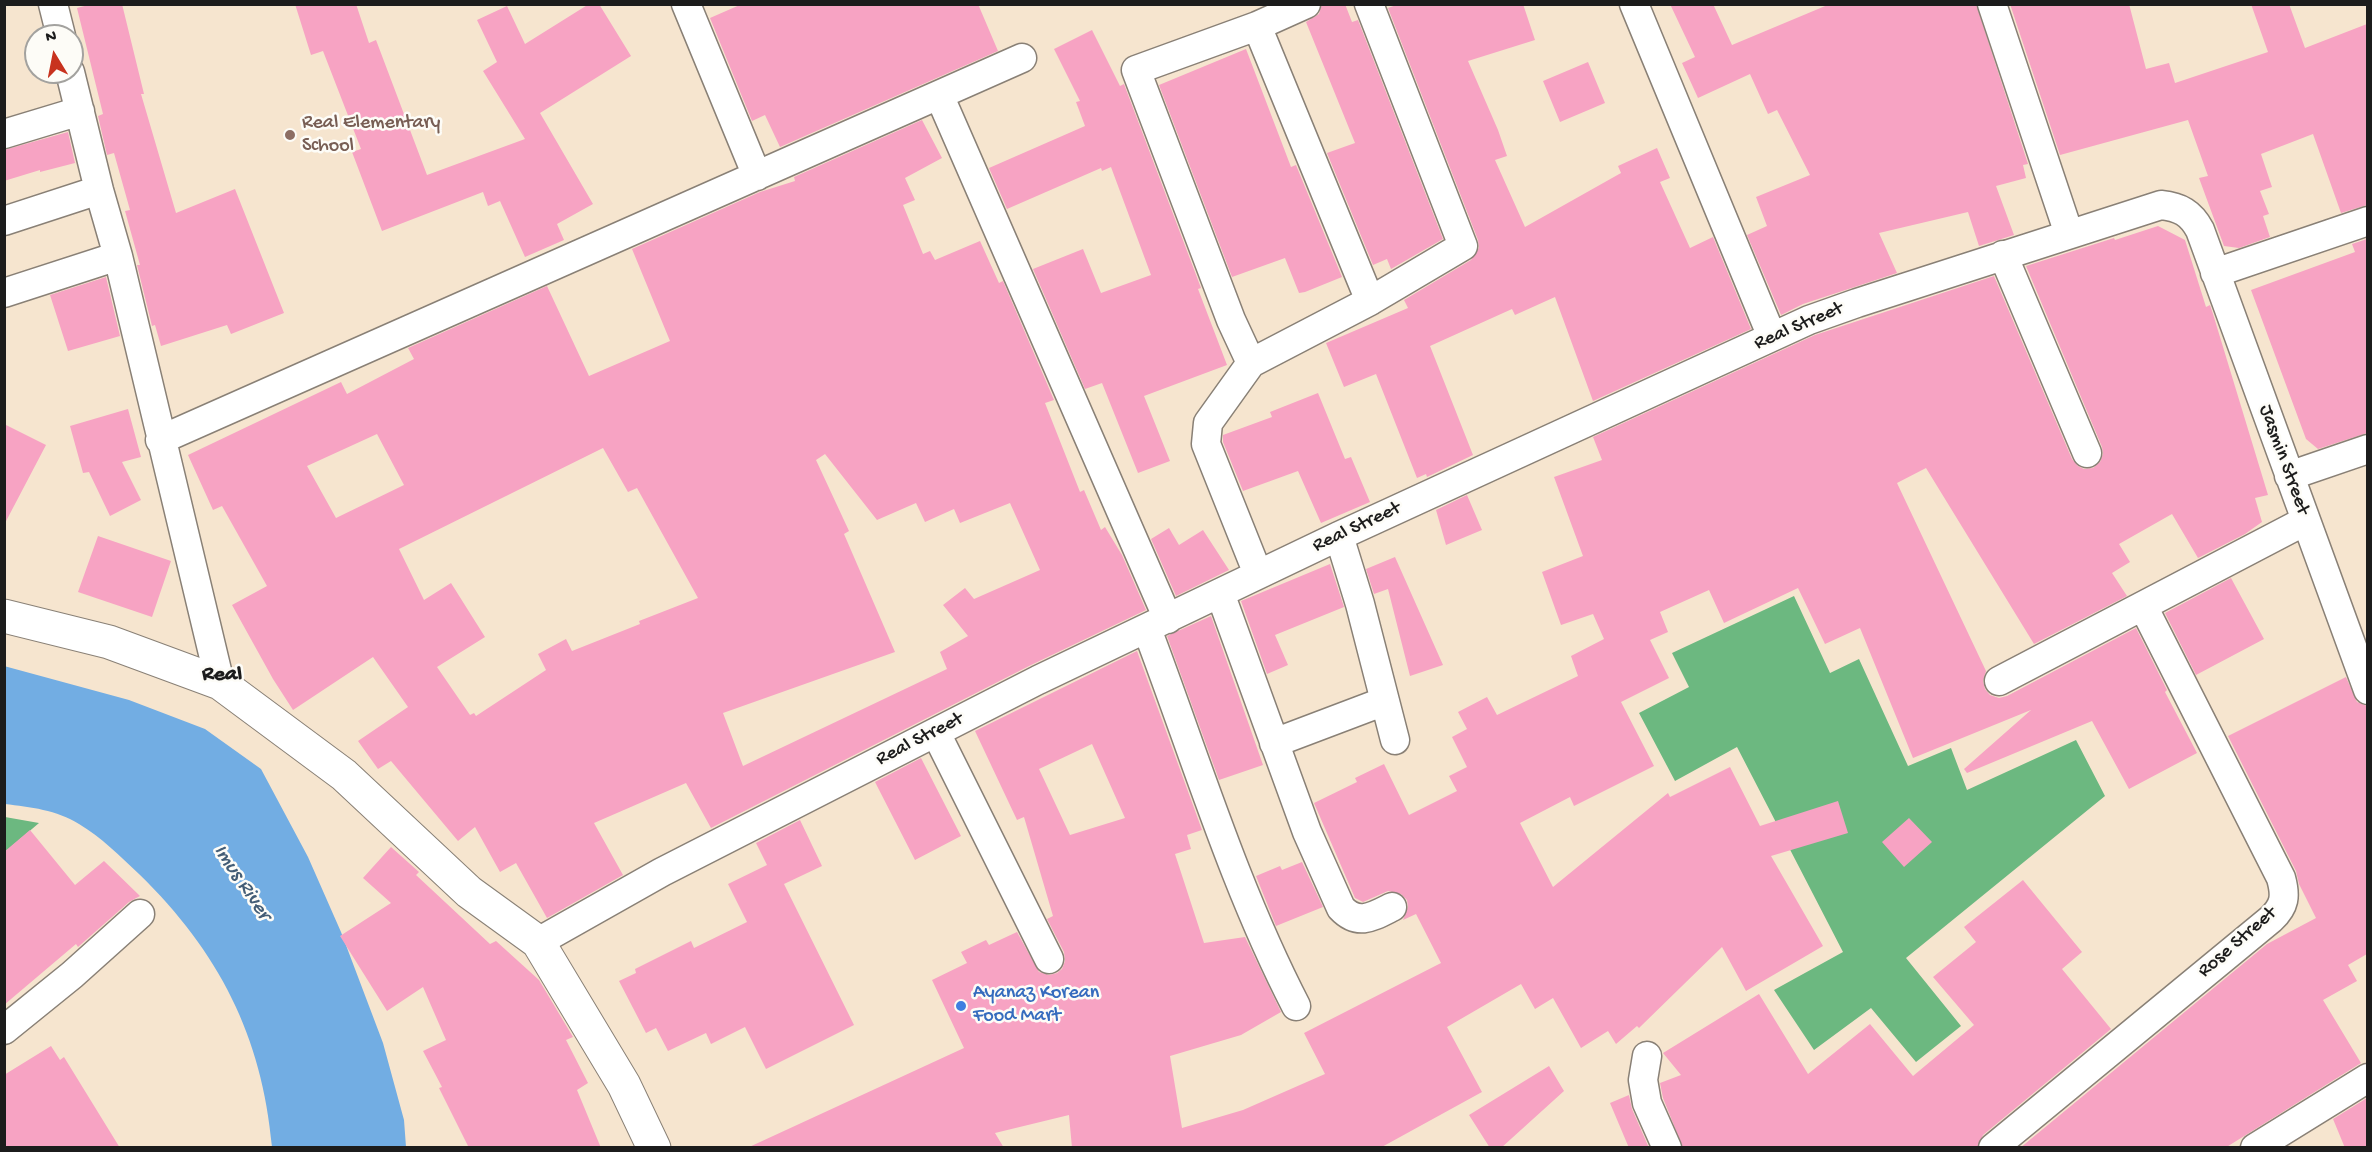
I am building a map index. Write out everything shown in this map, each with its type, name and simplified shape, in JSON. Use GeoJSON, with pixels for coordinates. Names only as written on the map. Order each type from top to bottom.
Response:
{"type":"FeatureCollection","features":[{"type":"Feature","properties":{"kind":"main road"},"geometry":{"type":"LineString","coordinates":[[4,616],[109,642],[220,684],[344,775],[469,892],[538,942],[619,1076],[640,1115],[654,1148]]}},
{"type":"Feature","properties":{"kind":"street"},"geometry":{"type":"LineString","coordinates":[[53,4],[58,24]]}},
{"type":"Feature","properties":{"kind":"street"},"geometry":{"type":"LineString","coordinates":[[686,4],[757,176]]}},
{"type":"Feature","properties":{"kind":"street"},"geometry":{"type":"LineString","coordinates":[[1251,363],[1231,321],[1136,70],[1257,26],[1306,4]]}},
{"type":"Feature","properties":{"kind":"street"},"geometry":{"type":"LineString","coordinates":[[1258,574],[1206,444],[1208,423],[1251,363],[1370,301],[1463,246],[1369,4]]}},
{"type":"Feature","properties":{"kind":"street"},"geometry":{"type":"LineString","coordinates":[[1634,4],[1772,338]]}},
{"type":"Feature","properties":{"kind":"street"},"geometry":{"type":"LineString","coordinates":[[1992,4],[2069,234]]}},
{"type":"Feature","properties":{"kind":"street"},"geometry":{"type":"LineString","coordinates":[[1257,26],[1370,301]]}},
{"type":"Feature","properties":{"kind":"street"},"geometry":{"type":"LineString","coordinates":[[160,440],[940,97],[1022,58]]}},
{"type":"Feature","properties":{"kind":"street"},"geometry":{"type":"LineString","coordinates":[[73,84],[118,256],[160,440],[220,684]]}},
{"type":"Feature","properties":{"kind":"street"},"geometry":{"type":"LineString","coordinates":[[940,97],[1158,624],[1245,896],[1269,953],[1296,1006]]}},
{"type":"Feature","properties":{"kind":"street"},"geometry":{"type":"LineString","coordinates":[[4,134],[80,111]]}},
{"type":"Feature","properties":{"kind":"street"},"geometry":{"type":"LineString","coordinates":[[4,221],[99,190]]}},
{"type":"Feature","properties":{"kind":"street","name":"Real Street"},"geometry":{"type":"LineString","coordinates":[[538,942],[662,872],[1038,680],[1339,536],[1833,311],[2161,205],[2181,209],[2196,221],[2200,230]]}},
{"type":"Feature","properties":{"kind":"street"},"geometry":{"type":"LineString","coordinates":[[2216,273],[2367,221]]}},
{"type":"Feature","properties":{"kind":"street","name":"Jasmin Street"},"geometry":{"type":"LineString","coordinates":[[2200,230],[2367,690]]}},
{"type":"Feature","properties":{"kind":"street"},"geometry":{"type":"LineString","coordinates":[[2003,255],[2087,453]]}},
{"type":"Feature","properties":{"kind":"street"},"geometry":{"type":"LineString","coordinates":[[4,293],[118,256]]}},
{"type":"Feature","properties":{"kind":"street"},"geometry":{"type":"LineString","coordinates":[[2289,476],[2367,449]]}},
{"type":"Feature","properties":{"kind":"street"},"geometry":{"type":"LineString","coordinates":[[1999,681],[2305,521]]}},
{"type":"Feature","properties":{"kind":"street"},"geometry":{"type":"LineString","coordinates":[[1339,536],[1360,604],[1395,740]]}},
{"type":"Feature","properties":{"kind":"street"},"geometry":{"type":"LineString","coordinates":[[1220,593],[1307,832],[1341,908],[1349,917],[1362,919],[1392,907]]}},
{"type":"Feature","properties":{"kind":"street","name":"Rose Street"},"geometry":{"type":"LineString","coordinates":[[1993,1148],[2271,918],[2281,909],[2284,900],[2281,878],[2143,606]]}},
{"type":"Feature","properties":{"kind":"street"},"geometry":{"type":"LineString","coordinates":[[1274,743],[1385,701]]}},
{"type":"Feature","properties":{"kind":"street"},"geometry":{"type":"LineString","coordinates":[[936,733],[1049,959]]}},
{"type":"Feature","properties":{"kind":"street"},"geometry":{"type":"LineString","coordinates":[[4,1030],[72,975],[140,914]]}},
{"type":"Feature","properties":{"kind":"street"},"geometry":{"type":"LineString","coordinates":[[1647,1056],[1643,1080],[1647,1102],[1667,1148]]}},
{"type":"Feature","properties":{"kind":"street"},"geometry":{"type":"LineString","coordinates":[[2255,1148],[2367,1078]]}},
{"type":"Feature","properties":{"kind":"green space"},"geometry":{"type":"Polygon","coordinates":[[[1794,596],[1830,673],[1859,659],[1908,766],[1951,748],[1967,790],[2076,740],[2105,796],[1906,958],[1961,1026],[1916,1062],[1871,1008],[1814,1050],[1774,990],[1843,952],[1737,747],[1675,781],[1639,713],[1689,687],[1672,653],[1794,596]]]}},
{"type":"Feature","properties":{"kind":"green space"},"geometry":{"type":"Polygon","coordinates":[[[5,817],[39,823],[5,852],[5,817]]]}},
{"type":"Feature","properties":{"kind":"water","name":"Imus River"},"geometry":{"type":"Polygon","coordinates":[[[4,666],[129,700],[205,729],[261,769],[308,857],[341,932],[383,1043],[404,1120],[406,1147],[272,1147],[267,1107],[247,1032],[214,965],[192,934],[139,874],[87,829],[53,812],[5,804],[4,666]]]}},
{"type":"Feature","properties":{"kind":"building"},"geometry":{"type":"Polygon","coordinates":[[[92,4],[122,4],[144,94],[141,94],[176,213],[235,189],[284,313],[231,334],[227,325],[161,346],[155,325],[152,326],[137,265],[140,265],[125,211],[130,210],[114,153],[107,155],[98,116],[103,114],[84,37],[84,24],[81,24],[77,8],[92,4]]]}},
{"type":"Feature","properties":{"kind":"building"},"geometry":{"type":"Polygon","coordinates":[[[295,4],[356,4],[369,43],[376,40],[427,175],[525,139],[483,71],[497,62],[477,20],[507,6],[525,44],[589,4],[599,4],[631,56],[540,113],[593,204],[557,224],[564,240],[525,257],[500,201],[488,206],[483,192],[382,231],[352,152],[361,149],[323,51],[311,55],[295,4]]]}},
{"type":"Feature","properties":{"kind":"building"},"geometry":{"type":"Polygon","coordinates":[[[742,4],[978,4],[998,51],[780,147],[765,115],[752,121],[710,18],[742,4]]]}},
{"type":"Feature","properties":{"kind":"building"},"geometry":{"type":"Polygon","coordinates":[[[1322,4],[1345,4],[1352,22],[1358,20],[1443,239],[1391,269],[1387,259],[1373,265],[1327,153],[1355,143],[1306,22],[1319,14],[1322,4]]]}},
{"type":"Feature","properties":{"kind":"building"},"geometry":{"type":"Polygon","coordinates":[[[1399,4],[1523,4],[1535,40],[1468,61],[1507,156],[1495,160],[1525,227],[1621,173],[1618,166],[1657,148],[1670,178],[1660,182],[1690,248],[1713,237],[1751,329],[1593,401],[1555,297],[1515,315],[1512,309],[1430,346],[1473,455],[1427,477],[1426,474],[1417,478],[1376,374],[1344,387],[1326,343],[1408,308],[1404,300],[1471,260],[1479,248],[1478,240],[1388,8],[1399,4]]]}},
{"type":"Feature","properties":{"kind":"building"},"geometry":{"type":"Polygon","coordinates":[[[1670,4],[1713,4],[1732,45],[1830,4],[1976,4],[2028,164],[2023,165],[2026,178],[1996,186],[2014,235],[1979,246],[1968,212],[1879,233],[1897,273],[1803,304],[1781,315],[1747,235],[1767,226],[1756,197],[1810,175],[1777,110],[1768,114],[1750,74],[1698,98],[1682,63],[1695,57],[1670,4]]]}},
{"type":"Feature","properties":{"kind":"building"},"geometry":{"type":"Polygon","coordinates":[[[2010,4],[2129,4],[2146,69],[2169,63],[2175,83],[2268,52],[2251,4],[2289,4],[2305,48],[2367,24],[2367,205],[2341,213],[2313,134],[2261,154],[2272,187],[2260,191],[2269,214],[2263,216],[2270,237],[2239,248],[2224,246],[2199,178],[2208,176],[2188,120],[2060,155],[2010,4]]]}},
{"type":"Feature","properties":{"kind":"building"},"geometry":{"type":"Polygon","coordinates":[[[1092,30],[1120,86],[1124,84],[1201,288],[1198,289],[1227,365],[1144,396],[1170,461],[1138,473],[1102,383],[1085,389],[1033,269],[1083,249],[1101,293],[1151,275],[1111,167],[1102,171],[1101,168],[1007,209],[989,168],[1085,126],[1076,102],[1080,101],[1054,49],[1092,30]]]}},
{"type":"Feature","properties":{"kind":"building"},"geometry":{"type":"Polygon","coordinates":[[[1246,49],[1291,167],[1296,165],[1342,277],[1305,292],[1299,293],[1285,258],[1232,277],[1159,85],[1246,49]]]}},
{"type":"Feature","properties":{"kind":"building"},"geometry":{"type":"Polygon","coordinates":[[[1588,62],[1605,103],[1560,122],[1543,81],[1588,62]]]}},
{"type":"Feature","properties":{"kind":"building"},"geometry":{"type":"Polygon","coordinates":[[[922,120],[942,158],[905,178],[915,200],[903,205],[923,254],[930,251],[935,260],[980,241],[999,283],[1003,281],[1054,400],[1045,403],[1080,492],[1084,490],[1101,530],[1105,527],[1122,555],[1146,610],[1031,665],[711,828],[686,783],[594,823],[623,875],[547,918],[516,863],[500,872],[475,827],[458,841],[391,761],[378,769],[358,741],[408,707],[373,657],[293,710],[232,605],[267,586],[222,506],[213,510],[188,455],[341,382],[347,394],[414,359],[408,348],[547,286],[589,376],[670,341],[632,249],[760,192],[795,181],[794,177],[922,120]],[[377,434],[307,466],[336,518],[404,485],[377,434]],[[603,448],[399,549],[424,600],[451,583],[485,637],[437,667],[470,715],[474,713],[476,716],[546,670],[538,654],[566,639],[572,651],[698,598],[637,488],[628,492],[603,448]],[[825,454],[816,460],[849,531],[844,534],[895,652],[723,713],[743,766],[947,669],[940,652],[968,636],[943,605],[965,588],[974,599],[1040,570],[1010,503],[960,523],[954,509],[925,522],[916,503],[877,520],[825,454]]]}},
{"type":"Feature","properties":{"kind":"building"},"geometry":{"type":"Polygon","coordinates":[[[68,132],[75,163],[40,172],[40,170],[4,181],[4,150],[68,132]]]}},
{"type":"Feature","properties":{"kind":"building"},"geometry":{"type":"Polygon","coordinates":[[[2158,226],[2185,240],[2206,307],[2210,305],[2213,314],[2268,495],[2255,498],[2262,522],[2245,534],[2198,558],[2172,514],[2119,544],[2130,562],[2112,573],[2127,596],[2034,644],[1926,468],[1897,483],[1986,671],[1983,681],[1990,695],[1999,698],[2007,696],[2136,628],[2167,690],[2165,692],[2197,753],[2129,789],[2092,721],[1967,773],[1964,769],[2031,710],[1913,758],[1860,628],[1825,644],[1798,588],[1724,623],[1709,590],[1660,612],[1668,632],[1650,640],[1669,678],[1621,702],[1654,766],[1574,806],[1570,797],[1520,823],[1553,887],[1668,793],[1670,797],[1730,767],[1760,826],[1838,801],[1848,833],[1771,856],[1823,946],[1746,991],[1722,947],[1639,1028],[1637,1026],[1616,1044],[1608,1031],[1581,1048],[1553,998],[1535,1009],[1521,984],[1447,1027],[1482,1092],[1380,1148],[1072,1148],[1069,1115],[995,1133],[1004,1148],[747,1148],[964,1048],[932,980],[967,963],[961,952],[986,940],[989,945],[1017,932],[1039,972],[1049,975],[1062,969],[1065,961],[1064,952],[1047,919],[1053,916],[1024,817],[1017,820],[975,731],[1137,651],[1202,830],[1187,835],[1191,849],[1175,854],[1204,943],[1245,937],[1281,1012],[1241,1035],[1170,1056],[1182,1128],[1243,1110],[1325,1074],[1304,1033],[1441,963],[1416,914],[1403,920],[1408,907],[1407,900],[1401,894],[1388,891],[1363,902],[1355,898],[1314,803],[1357,782],[1355,778],[1384,764],[1409,815],[1457,791],[1449,776],[1467,767],[1452,737],[1467,729],[1458,712],[1487,697],[1497,715],[1578,676],[1571,656],[1604,639],[1593,614],[1561,625],[1542,572],[1583,556],[1554,477],[1602,460],[1593,437],[1815,335],[1994,276],[2072,459],[2084,469],[2093,468],[2100,462],[2103,454],[2102,447],[2026,266],[2114,238],[2115,240],[2158,226]],[[1092,744],[1039,769],[1070,835],[1125,818],[1092,744]]]}},
{"type":"Feature","properties":{"kind":"building"},"geometry":{"type":"Polygon","coordinates":[[[2367,239],[2367,433],[2318,449],[2306,439],[2251,290],[2355,252],[2352,244],[2367,239]]]}},
{"type":"Feature","properties":{"kind":"building"},"geometry":{"type":"Polygon","coordinates":[[[106,277],[120,336],[68,351],[50,295],[106,277]]]}},
{"type":"Feature","properties":{"kind":"building"},"geometry":{"type":"Polygon","coordinates":[[[1318,393],[1345,459],[1351,457],[1370,502],[1321,523],[1298,471],[1243,491],[1223,442],[1223,435],[1272,417],[1270,412],[1318,393]]]}},
{"type":"Feature","properties":{"kind":"building"},"geometry":{"type":"Polygon","coordinates":[[[128,409],[141,457],[122,462],[141,500],[110,516],[89,472],[83,473],[70,426],[128,409]]]}},
{"type":"Feature","properties":{"kind":"building"},"geometry":{"type":"Polygon","coordinates":[[[4,424],[46,445],[4,525],[4,424]]]}},
{"type":"Feature","properties":{"kind":"building"},"geometry":{"type":"Polygon","coordinates":[[[1467,495],[1482,530],[1446,545],[1436,510],[1467,495]]]}},
{"type":"Feature","properties":{"kind":"building"},"geometry":{"type":"Polygon","coordinates":[[[1169,528],[1179,545],[1203,530],[1229,570],[1176,596],[1151,539],[1169,528]]]}},
{"type":"Feature","properties":{"kind":"building"},"geometry":{"type":"Polygon","coordinates":[[[98,536],[171,561],[152,617],[78,592],[98,536]]]}},
{"type":"Feature","properties":{"kind":"building"},"geometry":{"type":"Polygon","coordinates":[[[1395,557],[1443,665],[1410,676],[1388,589],[1374,594],[1366,569],[1395,557]]]}},
{"type":"Feature","properties":{"kind":"building"},"geometry":{"type":"Polygon","coordinates":[[[1330,564],[1344,607],[1275,635],[1288,665],[1267,674],[1241,601],[1330,564]]]}},
{"type":"Feature","properties":{"kind":"building"},"geometry":{"type":"Polygon","coordinates":[[[2231,578],[2264,639],[2196,675],[2165,613],[2231,578]]]}},
{"type":"Feature","properties":{"kind":"building"},"geometry":{"type":"Polygon","coordinates":[[[1211,616],[1263,765],[1219,780],[1167,636],[1211,616]]]}},
{"type":"Feature","properties":{"kind":"building"},"geometry":{"type":"Polygon","coordinates":[[[2346,677],[2357,702],[2367,706],[2367,954],[2348,965],[2357,981],[2323,1000],[2361,1063],[2225,1148],[2020,1148],[2267,944],[2316,918],[2299,884],[2296,871],[2228,736],[2346,677]]]}},
{"type":"Feature","properties":{"kind":"building"},"geometry":{"type":"Polygon","coordinates":[[[921,758],[961,836],[915,860],[875,782],[921,758]]]}},
{"type":"Feature","properties":{"kind":"building"},"geometry":{"type":"Polygon","coordinates":[[[1909,818],[1932,842],[1904,867],[1882,842],[1909,818]]]}},
{"type":"Feature","properties":{"kind":"building"},"geometry":{"type":"Polygon","coordinates":[[[800,820],[822,866],[784,884],[854,1025],[766,1069],[745,1027],[711,1044],[706,1033],[668,1051],[656,1028],[646,1033],[619,981],[636,973],[635,969],[691,941],[694,948],[747,922],[728,884],[767,865],[756,843],[800,820]]]}},
{"type":"Feature","properties":{"kind":"building"},"geometry":{"type":"Polygon","coordinates":[[[30,830],[75,885],[104,861],[140,896],[129,902],[78,947],[76,944],[4,1005],[4,852],[30,830]]]}},
{"type":"Feature","properties":{"kind":"building"},"geometry":{"type":"Polygon","coordinates":[[[391,847],[419,872],[416,875],[490,944],[496,941],[539,980],[573,1037],[566,1040],[588,1083],[577,1090],[601,1148],[469,1148],[423,1051],[446,1040],[423,987],[387,1011],[340,936],[391,903],[363,878],[391,847]]]}},
{"type":"Feature","properties":{"kind":"building"},"geometry":{"type":"Polygon","coordinates":[[[1302,862],[1323,907],[1276,926],[1256,876],[1280,866],[1282,870],[1302,862]]]}},
{"type":"Feature","properties":{"kind":"building"},"geometry":{"type":"Polygon","coordinates":[[[2023,880],[2082,952],[2062,969],[2111,1029],[1983,1135],[1977,1148],[1683,1148],[1663,1098],[1660,1083],[1681,1075],[1663,1053],[1759,994],[1808,1074],[1870,1024],[1913,1076],[1974,1025],[1933,977],[1976,942],[1964,927],[2023,880]]]}},
{"type":"Feature","properties":{"kind":"building"},"geometry":{"type":"Polygon","coordinates":[[[51,1046],[60,1060],[64,1057],[120,1148],[4,1148],[4,1075],[51,1046]]]}},
{"type":"Feature","properties":{"kind":"building"},"geometry":{"type":"Polygon","coordinates":[[[1549,1066],[1564,1091],[1501,1148],[1490,1148],[1469,1115],[1549,1066]]]}},
{"type":"Feature","properties":{"kind":"building"},"geometry":{"type":"Polygon","coordinates":[[[1629,1095],[1632,1109],[1649,1148],[1629,1148],[1610,1103],[1629,1095]]]}},
{"type":"Feature","properties":{"kind":"building"},"geometry":{"type":"Polygon","coordinates":[[[2367,1098],[2367,1148],[2345,1148],[2333,1119],[2367,1098]]]}},
{"type":"Feature","properties":{"kind":"place","name":"Real Elementary School"},"geometry":{"type":"Point","coordinates":[290,135]}},
{"type":"Feature","properties":{"kind":"place","name":"Ayanaz Korean Food Mart"},"geometry":{"type":"Point","coordinates":[961,1006]}},
{"type":"Feature","properties":{"kind":"district","name":"Real"},"geometry":{"type":"Point","coordinates":[222,676]}}]}
